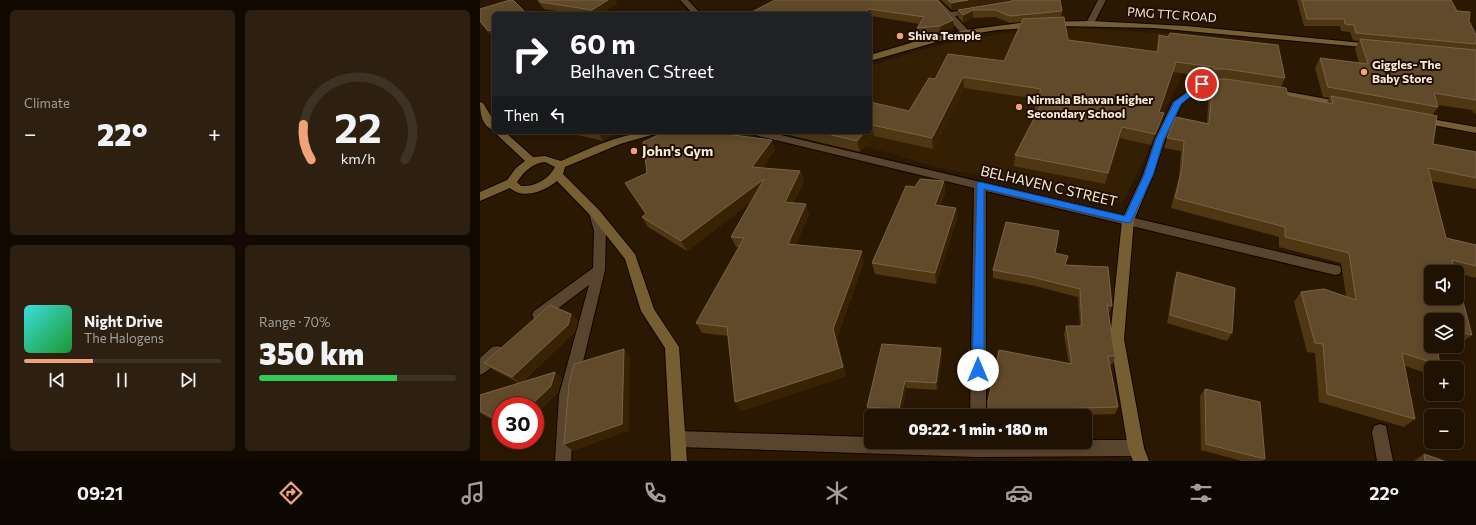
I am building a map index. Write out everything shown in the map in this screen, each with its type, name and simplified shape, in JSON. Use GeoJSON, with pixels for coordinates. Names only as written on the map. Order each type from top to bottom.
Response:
{"type":"FeatureCollection","features":[{"type":"Feature","properties":{"kind":"street"},"geometry":{"type":"LineString","coordinates":[[684,0],[695,12]]}},
{"type":"Feature","properties":{"kind":"street"},"geometry":{"type":"LineString","coordinates":[[935,0],[965,32]]}},
{"type":"Feature","properties":{"kind":"street"},"geometry":{"type":"LineString","coordinates":[[1090,23],[1102,0]]}},
{"type":"Feature","properties":{"kind":"street"},"geometry":{"type":"LineString","coordinates":[[949,15],[978,10]]}},
{"type":"Feature","properties":{"kind":"street","name":"PMG TTC ROAD"},"geometry":{"type":"LineString","coordinates":[[872,57],[921,42],[965,32],[993,28],[1070,22],[1168,27],[1384,47]]}},
{"type":"Feature","properties":{"kind":"street"},"geometry":{"type":"LineString","coordinates":[[1049,449],[1138,454],[1117,339],[1128,220],[1148,175],[1160,139],[1178,102],[1202,84],[1237,87]]}},
{"type":"Feature","properties":{"kind":"street"},"geometry":{"type":"LineString","coordinates":[[1260,90],[1297,95],[1351,106]]}},
{"type":"Feature","properties":{"kind":"street"},"geometry":{"type":"LineString","coordinates":[[480,105],[487,119],[492,125]]}},
{"type":"Feature","properties":{"kind":"street"},"geometry":{"type":"LineString","coordinates":[[1411,118],[1476,130]]}},
{"type":"Feature","properties":{"kind":"street"},"geometry":{"type":"LineString","coordinates":[[501,134],[531,161]]}},
{"type":"Feature","properties":{"kind":"street"},"geometry":{"type":"LineString","coordinates":[[510,183],[519,189],[531,189],[540,186],[559,170],[616,142],[644,134]]}},
{"type":"Feature","properties":{"kind":"street","name":"BELHAVEN C STREET"},"geometry":{"type":"LineString","coordinates":[[763,134],[1335,270]]}},
{"type":"Feature","properties":{"kind":"street"},"geometry":{"type":"LineString","coordinates":[[480,197],[510,183],[518,170],[531,161],[549,160],[631,257],[648,311],[672,347],[679,439],[679,461]]}},
{"type":"Feature","properties":{"kind":"street"},"geometry":{"type":"LineString","coordinates":[[978,409],[980,185]]}},
{"type":"Feature","properties":{"kind":"street"},"geometry":{"type":"LineString","coordinates":[[562,461],[568,395],[599,270],[600,238],[595,213]]}},
{"type":"Feature","properties":{"kind":"street"},"geometry":{"type":"LineString","coordinates":[[530,324],[546,309],[599,270]]}},
{"type":"Feature","properties":{"kind":"street"},"geometry":{"type":"LineString","coordinates":[[480,368],[508,343]]}},
{"type":"Feature","properties":{"kind":"street"},"geometry":{"type":"LineString","coordinates":[[1380,432],[1384,461]]}},
{"type":"Feature","properties":{"kind":"street"},"geometry":{"type":"LineString","coordinates":[[679,439],[864,443]]}},
{"type":"Feature","properties":{"kind":"shaded area","name":"Nirmala Bhavan Higher Secondary School"},"geometry":{"type":"Polygon","coordinates":[[[1079,28],[1183,35],[1181,79],[1152,136],[1147,154],[1122,203],[935,167],[842,139],[862,134],[872,134],[872,65],[924,49],[1003,33],[1079,28]]]}},
{"type":"Feature","properties":{"kind":"building"},"geometry":{"type":"Polygon","coordinates":[[[513,0],[525,12],[492,12],[492,30],[488,31],[480,21],[480,9],[513,0]]]}},
{"type":"Feature","properties":{"kind":"building"},"geometry":{"type":"Polygon","coordinates":[[[539,0],[608,0],[592,10],[540,2],[539,0]]]}},
{"type":"Feature","properties":{"kind":"building"},"geometry":{"type":"Polygon","coordinates":[[[775,0],[937,0],[953,20],[940,26],[917,28],[924,17],[870,9],[865,12],[752,12],[775,0]]]}},
{"type":"Feature","properties":{"kind":"building"},"geometry":{"type":"Polygon","coordinates":[[[948,0],[968,0],[951,3],[948,0]]]}},
{"type":"Feature","properties":{"kind":"building"},"geometry":{"type":"Polygon","coordinates":[[[1060,0],[1062,11],[1010,16],[995,10],[973,10],[963,15],[958,10],[1012,1],[1060,0]]]}},
{"type":"Feature","properties":{"kind":"building"},"geometry":{"type":"Polygon","coordinates":[[[1302,0],[1451,0],[1457,11],[1470,12],[1469,21],[1476,35],[1476,44],[1356,33],[1354,25],[1345,24],[1344,19],[1307,19],[1302,0]]]}},
{"type":"Feature","properties":{"kind":"building"},"geometry":{"type":"Polygon","coordinates":[[[1064,17],[1068,40],[1158,52],[1159,35],[1168,37],[1170,33],[1278,45],[1285,78],[1226,69],[1214,69],[1214,67],[1176,62],[1159,112],[1164,113],[1155,134],[1122,127],[1108,173],[1015,155],[1041,105],[1035,104],[1041,89],[963,77],[932,138],[872,125],[872,102],[909,111],[929,78],[935,79],[948,54],[1004,61],[1023,19],[1064,17]]]}},
{"type":"Feature","properties":{"kind":"building"},"geometry":{"type":"Polygon","coordinates":[[[1360,39],[1476,50],[1476,100],[1434,93],[1438,107],[1328,87],[1320,58],[1368,64],[1360,39]]]}},
{"type":"Feature","properties":{"kind":"building"},"geometry":{"type":"Polygon","coordinates":[[[1213,79],[1226,79],[1286,88],[1288,95],[1333,104],[1331,96],[1437,116],[1433,144],[1476,152],[1476,178],[1428,168],[1446,238],[1476,245],[1476,266],[1452,260],[1453,265],[1424,265],[1424,305],[1464,305],[1472,335],[1464,333],[1464,313],[1424,313],[1424,353],[1438,353],[1439,361],[1427,361],[1402,353],[1415,419],[1327,394],[1323,344],[1315,343],[1301,292],[1324,289],[1356,300],[1349,253],[1285,237],[1285,227],[1175,198],[1182,168],[1184,141],[1167,138],[1170,130],[1176,117],[1209,124],[1213,79]]]}},
{"type":"Feature","properties":{"kind":"building"},"geometry":{"type":"Polygon","coordinates":[[[661,134],[726,134],[772,140],[752,167],[800,171],[785,202],[806,204],[788,244],[862,251],[833,329],[843,367],[735,402],[727,327],[696,323],[744,238],[731,237],[764,179],[681,241],[642,217],[646,214],[625,183],[647,173],[643,142],[661,134]]]}},
{"type":"Feature","properties":{"kind":"building"},"geometry":{"type":"Polygon","coordinates":[[[827,134],[863,134],[857,141],[827,134]]]}},
{"type":"Feature","properties":{"kind":"building"},"geometry":{"type":"Polygon","coordinates":[[[920,179],[944,181],[935,205],[956,208],[935,273],[872,263],[906,186],[915,187],[920,179]]]}},
{"type":"Feature","properties":{"kind":"building"},"geometry":{"type":"Polygon","coordinates":[[[1006,222],[1059,231],[1055,253],[1068,256],[1065,265],[1108,267],[1112,306],[1107,305],[1115,356],[1108,356],[1118,407],[988,409],[988,401],[999,350],[1072,364],[1066,326],[1082,326],[1080,289],[1032,277],[993,270],[1006,222]]]}},
{"type":"Feature","properties":{"kind":"building"},"geometry":{"type":"Polygon","coordinates":[[[1177,272],[1235,288],[1232,333],[1170,315],[1177,272]]]}},
{"type":"Feature","properties":{"kind":"building"},"geometry":{"type":"Polygon","coordinates":[[[550,305],[571,314],[568,325],[512,377],[484,363],[550,305]]]}},
{"type":"Feature","properties":{"kind":"building"},"geometry":{"type":"Polygon","coordinates":[[[882,344],[941,348],[936,383],[905,381],[899,409],[867,407],[882,344]]]}},
{"type":"Feature","properties":{"kind":"building"},"geometry":{"type":"Polygon","coordinates":[[[624,349],[622,424],[564,444],[569,384],[574,364],[624,349]]]}},
{"type":"Feature","properties":{"kind":"building"},"geometry":{"type":"Polygon","coordinates":[[[555,372],[551,386],[539,397],[492,397],[492,417],[480,411],[480,395],[555,372]]]}},
{"type":"Feature","properties":{"kind":"building"},"geometry":{"type":"Polygon","coordinates":[[[1205,389],[1260,402],[1265,459],[1206,444],[1205,389]]]}},
{"type":"Feature","properties":{"kind":"building"},"geometry":{"type":"Polygon","coordinates":[[[1424,454],[1444,461],[1425,461],[1424,454]]]}},
{"type":"Feature","properties":{"kind":"place","name":"Shiva Temple"},"geometry":{"type":"Point","coordinates":[900,36]}},
{"type":"Feature","properties":{"kind":"place","name":"Giggles- The Baby Store"},"geometry":{"type":"Point","coordinates":[1364,72]}},
{"type":"Feature","properties":{"kind":"place","name":"Nirmala Bhavan Higher Secondary School"},"geometry":{"type":"Point","coordinates":[1019,107]}},
{"type":"Feature","properties":{"kind":"place","name":"John's Gym"},"geometry":{"type":"Point","coordinates":[634,151]}},
{"type":"Feature","properties":{"kind":"route"},"geometry":{"type":"LineString","coordinates":[[978,370],[980,185],[1128,220],[1148,175],[1160,139],[1178,102],[1202,84]]}}]}
